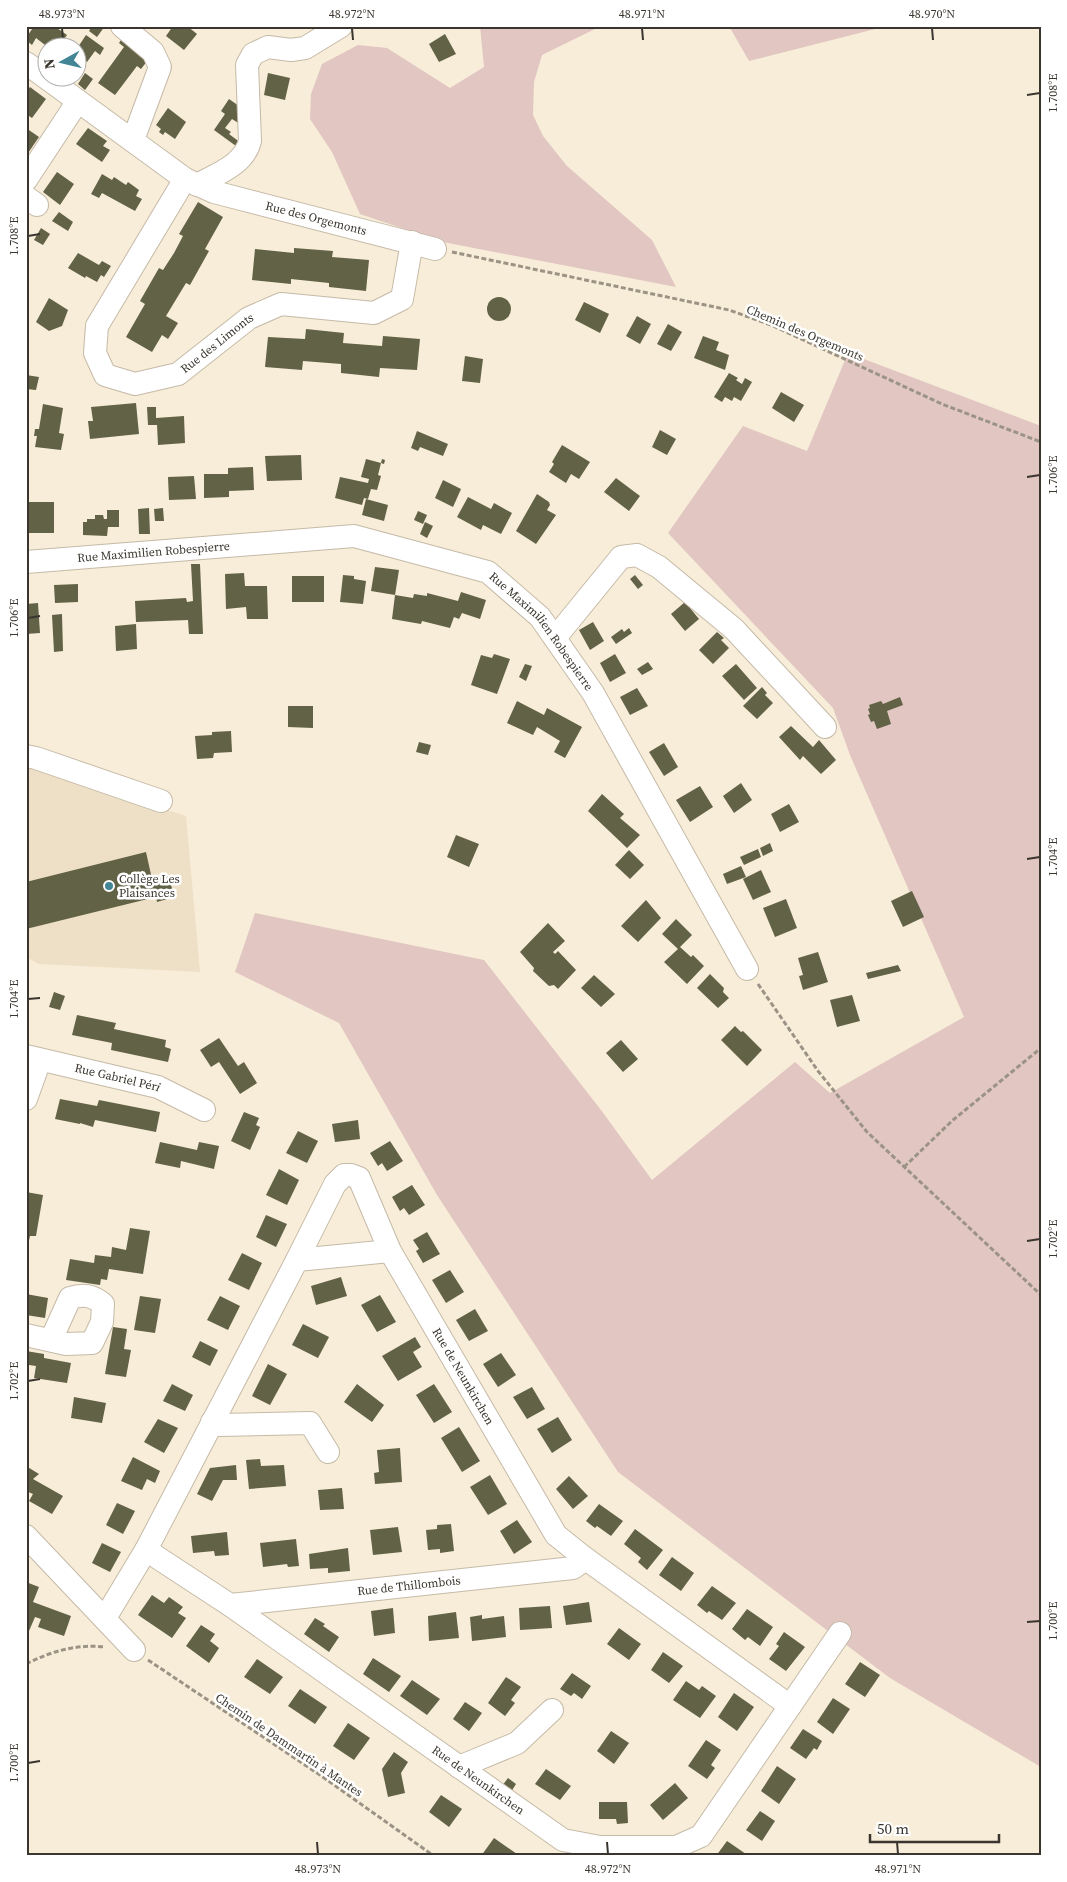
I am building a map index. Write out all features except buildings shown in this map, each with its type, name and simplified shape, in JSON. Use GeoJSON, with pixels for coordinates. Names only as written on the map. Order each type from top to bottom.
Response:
{"type":"FeatureCollection","features":[{"type":"Feature","properties":{"kind":"street"},"geometry":{"type":"LineString","coordinates":[[122,26],[153,52],[160,67],[133,140]]}},
{"type":"Feature","properties":{"kind":"street"},"geometry":{"type":"LineString","coordinates":[[191,182],[236,163],[248,151],[250,141],[247,65],[253,54],[268,47],[291,50],[305,48],[341,26]]}},
{"type":"Feature","properties":{"kind":"street","name":"Rue des Orgemonts"},"geometry":{"type":"LineString","coordinates":[[26,63],[191,182],[214,192],[435,249]]}},
{"type":"Feature","properties":{"kind":"street"},"geometry":{"type":"LineString","coordinates":[[26,180],[78,101]]}},
{"type":"Feature","properties":{"kind":"street","name":"Rue des Limonts"},"geometry":{"type":"LineString","coordinates":[[191,182],[97,326],[95,353],[105,375],[136,384],[178,374],[249,318],[281,304],[374,313],[402,299],[412,242]]}},
{"type":"Feature","properties":{"kind":"street","name":"Rue Maximilien Robespierre"},"geometry":{"type":"LineString","coordinates":[[26,562],[354,536],[488,572],[540,617],[593,693],[747,969]]}},
{"type":"Feature","properties":{"kind":"street"},"geometry":{"type":"LineString","coordinates":[[555,638],[621,557],[637,555],[659,566],[734,629],[825,727]]}},
{"type":"Feature","properties":{"kind":"street"},"geometry":{"type":"LineString","coordinates":[[26,756],[161,802]]}},
{"type":"Feature","properties":{"kind":"street"},"geometry":{"type":"LineString","coordinates":[[26,1099],[33,1058]]}},
{"type":"Feature","properties":{"kind":"street","name":"Rue Gabriel Péri"},"geometry":{"type":"LineString","coordinates":[[33,1058],[158,1086],[204,1110]]}},
{"type":"Feature","properties":{"kind":"street","name":"Rue de Neunkirchen"},"geometry":{"type":"LineString","coordinates":[[105,1618],[146,1550],[335,1184],[344,1175],[359,1178],[390,1251],[556,1535],[586,1559],[790,1706]]}},
{"type":"Feature","properties":{"kind":"street"},"geometry":{"type":"LineString","coordinates":[[297,1260],[390,1251]]}},
{"type":"Feature","properties":{"kind":"street"},"geometry":{"type":"LineString","coordinates":[[26,1335],[51,1340]]}},
{"type":"Feature","properties":{"kind":"street"},"geometry":{"type":"LineString","coordinates":[[212,1422],[218,1425],[310,1423],[328,1452]]}},
{"type":"Feature","properties":{"kind":"street"},"geometry":{"type":"LineString","coordinates":[[26,1536],[134,1650]]}},
{"type":"Feature","properties":{"kind":"street","name":"Rue de Neunkirchen"},"geometry":{"type":"LineString","coordinates":[[146,1550],[230,1605],[562,1840],[600,1847],[676,1847],[702,1836],[840,1633]]}},
{"type":"Feature","properties":{"kind":"street","name":"Rue de Thillombois"},"geometry":{"type":"LineString","coordinates":[[230,1605],[573,1568],[586,1559]]}},
{"type":"Feature","properties":{"kind":"street"},"geometry":{"type":"LineString","coordinates":[[458,1766],[517,1743],[552,1710]]}},
{"type":"Feature","properties":{"kind":"path","name":"Chemin des Orgemonts"},"geometry":{"type":"LineString","coordinates":[[435,249],[730,310],[771,325],[942,404],[1041,442]]}},
{"type":"Feature","properties":{"kind":"path"},"geometry":{"type":"LineString","coordinates":[[747,969],[818,1071],[867,1132],[1041,1295]]}},
{"type":"Feature","properties":{"kind":"path"},"geometry":{"type":"LineString","coordinates":[[904,1167],[953,1120],[1041,1048]]}},
{"type":"Feature","properties":{"kind":"path"},"geometry":{"type":"LineString","coordinates":[[26,1664],[46,1654],[86,1645],[134,1650]]}},
{"type":"Feature","properties":{"kind":"path","name":"Chemin de Dammartin à Mantes"},"geometry":{"type":"LineString","coordinates":[[134,1650],[320,1775],[434,1856]]}},
{"type":"Feature","properties":{"kind":"shaded area"},"geometry":{"type":"Polygon","coordinates":[[[480,26],[601,26],[542,55],[534,82],[533,115],[543,136],[567,166],[652,240],[676,287],[443,242],[360,214],[332,152],[310,119],[311,94],[322,64],[358,45],[387,48],[450,88],[484,67],[480,26]]]}},
{"type":"Feature","properties":{"kind":"shaded area"},"geometry":{"type":"Polygon","coordinates":[[[729,26],[887,26],[749,61],[729,26]]]}},
{"type":"Feature","properties":{"kind":"shaded area"},"geometry":{"type":"Polygon","coordinates":[[[848,353],[1041,426],[1041,1767],[890,1678],[618,1472],[437,1195],[339,1023],[235,972],[255,913],[484,960],[601,1110],[652,1180],[795,1062],[830,1093],[964,1017],[850,755],[833,708],[668,533],[743,426],[807,451],[848,353]]]}},
{"type":"Feature","properties":{"kind":"shaded area","name":"Collège Les Plaisances"},"geometry":{"type":"Polygon","coordinates":[[[26,764],[186,816],[200,972],[39,964],[26,957],[26,764]]]}},
{"type":"Feature","properties":{"kind":"place","name":"Collège Les Plaisances"},"geometry":{"type":"Point","coordinates":[109,886]}}]}
